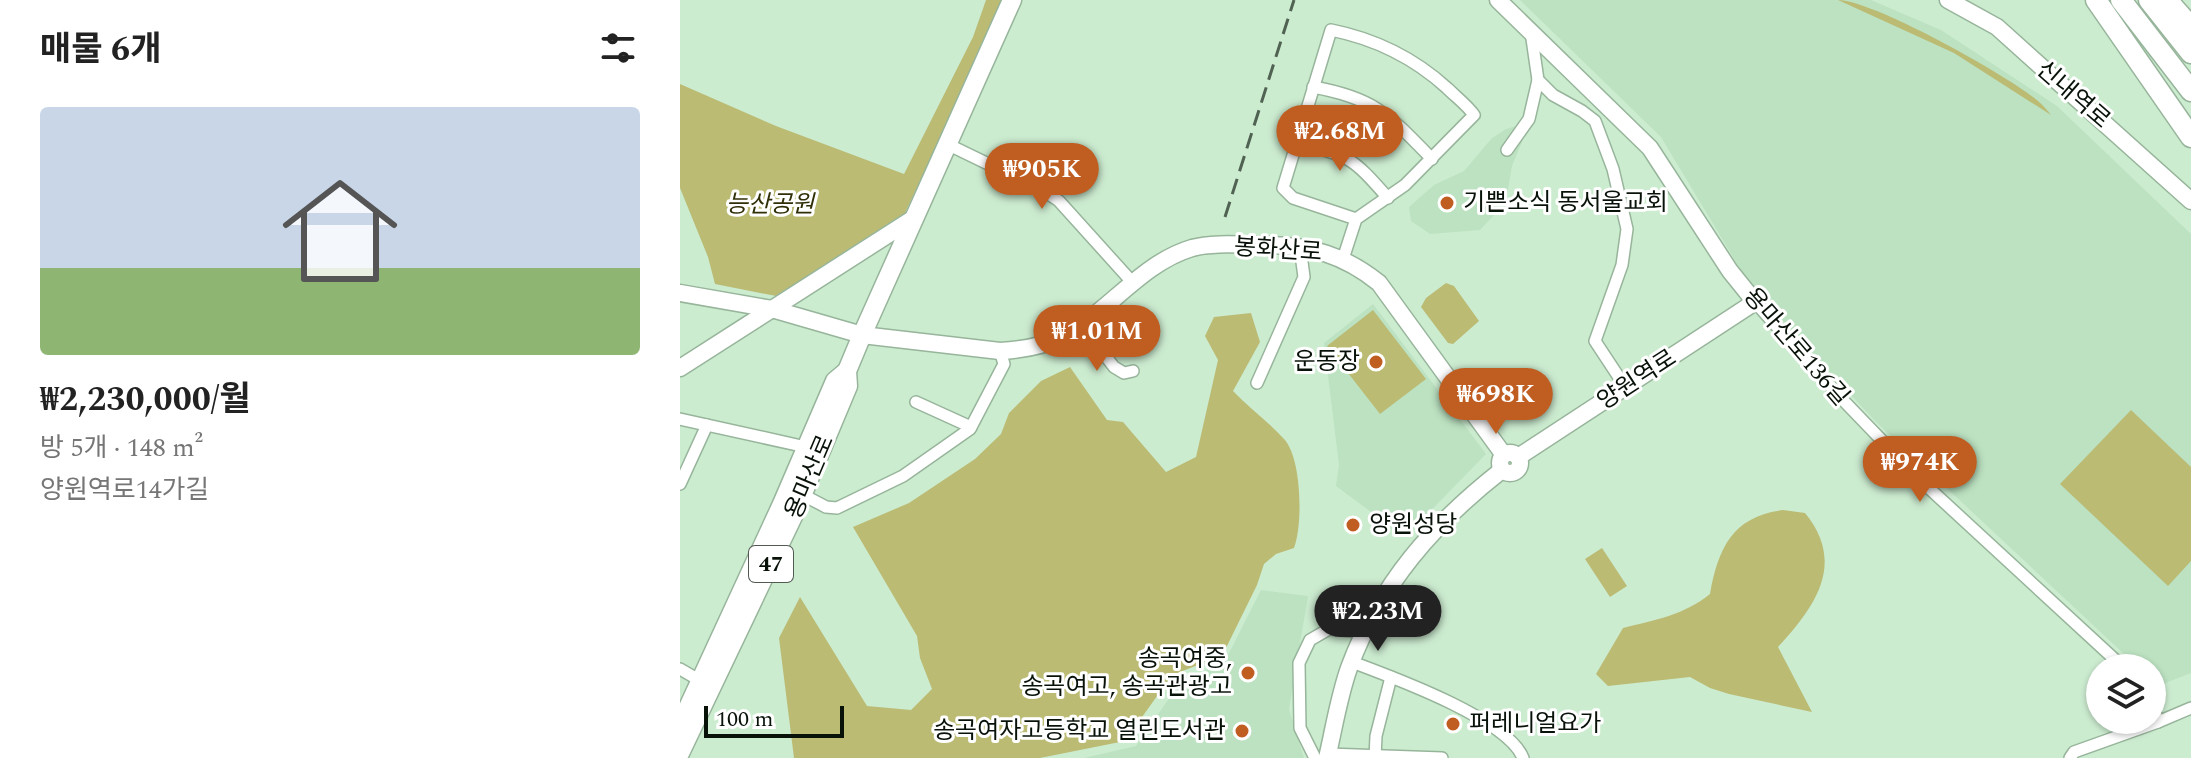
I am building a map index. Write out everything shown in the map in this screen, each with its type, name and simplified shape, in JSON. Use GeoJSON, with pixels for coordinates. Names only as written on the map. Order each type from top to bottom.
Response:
{"type":"FeatureCollection","features":[{"type":"Feature","properties":{"kind":"highway"},"geometry":{"type":"LineString","coordinates":[[2096,0],[2191,137]]}},
{"type":"Feature","properties":{"kind":"highway"},"geometry":{"type":"LineString","coordinates":[[2121,0],[2188,87]]}},
{"type":"Feature","properties":{"kind":"highway"},"geometry":{"type":"LineString","coordinates":[[2149,0],[2191,53]]}},
{"type":"Feature","properties":{"kind":"highway"},"geometry":{"type":"LineString","coordinates":[[2167,0],[2191,27]]}},
{"type":"Feature","properties":{"kind":"main road","name":"용마산로"},"geometry":{"type":"LineString","coordinates":[[684,723],[803,495],[848,386],[847,371],[862,335],[1012,0]]}},
{"type":"Feature","properties":{"kind":"main road","name":"용마산로"},"geometry":{"type":"LineString","coordinates":[[680,753],[684,723],[699,680],[835,381],[847,371]]}},
{"type":"Feature","properties":{"kind":"street","name":"용마산로136길"},"geometry":{"type":"LineString","coordinates":[[1498,0],[1650,148],[1730,271],[1841,398],[1919,479],[2109,654]]}},
{"type":"Feature","properties":{"kind":"street","name":"신내역로"},"geometry":{"type":"LineString","coordinates":[[1948,0],[1997,27],[2191,201]]}},
{"type":"Feature","properties":{"kind":"street"},"geometry":{"type":"LineString","coordinates":[[1343,259],[1356,219],[1405,185],[1474,115],[1422,66],[1402,53],[1331,30],[1283,183],[1287,194],[1293,198],[1356,219]]}},
{"type":"Feature","properties":{"kind":"street"},"geometry":{"type":"LineString","coordinates":[[1507,150],[1529,119],[1538,80],[1531,32]]}},
{"type":"Feature","properties":{"kind":"street"},"geometry":{"type":"LineString","coordinates":[[1538,80],[1553,95],[1595,121],[1613,169],[1627,229],[1626,246],[1595,341],[1626,388]]}},
{"type":"Feature","properties":{"kind":"street"},"geometry":{"type":"LineString","coordinates":[[1313,87],[1366,100],[1405,131],[1432,159]]}},
{"type":"Feature","properties":{"kind":"street"},"geometry":{"type":"LineString","coordinates":[[947,144],[1059,201],[1133,283]]}},
{"type":"Feature","properties":{"kind":"street"},"geometry":{"type":"LineString","coordinates":[[1295,144],[1334,151],[1349,158],[1388,198]]}},
{"type":"Feature","properties":{"kind":"street"},"geometry":{"type":"LineString","coordinates":[[680,368],[914,218]]}},
{"type":"Feature","properties":{"kind":"street","name":"봉화산로"},"geometry":{"type":"LineString","coordinates":[[680,293],[772,309],[862,335],[1000,351],[1064,336],[1162,262],[1194,247],[1300,247],[1334,254],[1379,283],[1506,458]]}},
{"type":"Feature","properties":{"kind":"street"},"geometry":{"type":"LineString","coordinates":[[1257,383],[1304,277],[1300,247]]}},
{"type":"Feature","properties":{"kind":"street","name":"양원역로"},"geometry":{"type":"LineString","coordinates":[[1323,757],[1352,662],[1365,632],[1383,595],[1430,533],[1506,458],[1626,388],[1755,302]]}},
{"type":"Feature","properties":{"kind":"street"},"geometry":{"type":"LineString","coordinates":[[1081,324],[1114,367],[1124,373],[1133,371]]}},
{"type":"Feature","properties":{"kind":"street"},"geometry":{"type":"LineString","coordinates":[[803,495],[826,507],[837,508],[903,476],[971,427],[1004,364],[1000,351]]}},
{"type":"Feature","properties":{"kind":"street"},"geometry":{"type":"LineString","coordinates":[[916,402],[971,427]]}},
{"type":"Feature","properties":{"kind":"street"},"geometry":{"type":"LineString","coordinates":[[680,419],[806,447]]}},
{"type":"Feature","properties":{"kind":"street"},"geometry":{"type":"LineString","coordinates":[[680,484],[707,425]]}},
{"type":"Feature","properties":{"kind":"street"},"geometry":{"type":"LineString","coordinates":[[1365,632],[1329,629],[1310,640],[1299,663],[1300,728],[1323,757],[1442,758]]}},
{"type":"Feature","properties":{"kind":"street"},"geometry":{"type":"LineString","coordinates":[[1352,662],[1424,691],[1496,729],[1514,742],[1523,758]]}},
{"type":"Feature","properties":{"kind":"street"},"geometry":{"type":"LineString","coordinates":[[680,669],[699,680]]}},
{"type":"Feature","properties":{"kind":"street"},"geometry":{"type":"LineString","coordinates":[[1375,757],[1376,736],[1391,677]]}},
{"type":"Feature","properties":{"kind":"street"},"geometry":{"type":"LineString","coordinates":[[2166,719],[2191,708]]}},
{"type":"Feature","properties":{"kind":"street"},"geometry":{"type":"LineString","coordinates":[[684,723],[687,758]]}},
{"type":"Feature","properties":{"kind":"street"},"geometry":{"type":"LineString","coordinates":[[2072,755],[2127,734]]}},
{"type":"Feature","properties":{"kind":"shaded area"},"geometry":{"type":"Polygon","coordinates":[[[1520,0],[1871,0],[1941,30],[2057,106],[2191,234],[2191,673],[2166,683],[2166,654],[2124,654],[1875,421],[1745,277],[1661,137],[1520,0]]]}},
{"type":"Feature","properties":{"kind":"shaded area"},"geometry":{"type":"Polygon","coordinates":[[[1529,125],[1512,166],[1508,189],[1494,215],[1480,230],[1430,234],[1411,221],[1409,207],[1434,185],[1464,171],[1492,138],[1506,129],[1529,125]]]}},
{"type":"Feature","properties":{"kind":"shaded area"},"geometry":{"type":"Polygon","coordinates":[[[1373,304],[1486,454],[1405,537],[1336,486],[1339,465],[1324,343],[1373,304]]]}},
{"type":"Feature","properties":{"kind":"shaded area","name":"송곡여중, 송곡여고, 송곡관광고"},"geometry":{"type":"Polygon","coordinates":[[[1261,590],[1308,596],[1289,709],[1304,758],[1084,758],[1136,746],[1177,687],[1226,659],[1261,590]]]}},
{"type":"Feature","properties":{"kind":"green space","name":"능산공원"},"geometry":{"type":"Polygon","coordinates":[[[986,0],[1006,0],[905,213],[776,296],[715,284],[708,257],[680,188],[680,84],[776,126],[904,174],[973,37],[986,0]]]}},
{"type":"Feature","properties":{"kind":"green space"},"geometry":{"type":"Polygon","coordinates":[[[1838,0],[1880,12],[1940,41],[2023,89],[2051,115],[1954,53],[1838,0]]]}},
{"type":"Feature","properties":{"kind":"green space"},"geometry":{"type":"Polygon","coordinates":[[[1446,283],[1454,286],[1479,321],[1453,344],[1448,343],[1421,307],[1426,298],[1446,283]]]}},
{"type":"Feature","properties":{"kind":"green space","name":"운동장"},"geometry":{"type":"Polygon","coordinates":[[[1373,310],[1426,379],[1380,414],[1327,346],[1373,310]]]}},
{"type":"Feature","properties":{"kind":"green space"},"geometry":{"type":"Polygon","coordinates":[[[1251,313],[1260,342],[1233,391],[1290,448],[1299,492],[1299,524],[1294,548],[1276,554],[1264,564],[1225,650],[1172,675],[1125,741],[1040,758],[794,758],[779,638],[800,597],[867,706],[911,710],[932,689],[920,658],[917,636],[853,527],[909,503],[975,459],[1001,434],[1009,413],[1041,381],[1070,367],[1107,420],[1123,422],[1166,472],[1196,457],[1218,360],[1205,336],[1214,317],[1251,313]]]}},
{"type":"Feature","properties":{"kind":"green space"},"geometry":{"type":"Polygon","coordinates":[[[2131,410],[2191,467],[2191,561],[2168,586],[2060,484],[2131,410]]]}},
{"type":"Feature","properties":{"kind":"green space"},"geometry":{"type":"Polygon","coordinates":[[[1783,510],[1805,513],[1817,531],[1823,549],[1824,567],[1814,600],[1778,647],[1812,712],[1729,694],[1690,677],[1608,686],[1596,674],[1623,628],[1679,612],[1710,594],[1718,562],[1731,537],[1752,519],[1783,510]]]}},
{"type":"Feature","properties":{"kind":"green space"},"geometry":{"type":"Polygon","coordinates":[[[1602,548],[1627,586],[1610,597],[1585,559],[1602,548]]]}},
{"type":"Feature","properties":{"kind":"railway"},"geometry":{"type":"LineString","coordinates":[[1225,217],[1294,0]]}},
{"type":"Feature","properties":{"kind":"place","name":"기쁜소식 동서울교회"},"geometry":{"type":"Point","coordinates":[1447,203]}},
{"type":"Feature","properties":{"kind":"place","name":"운동장"},"geometry":{"type":"Point","coordinates":[1376,362]}},
{"type":"Feature","properties":{"kind":"place","name":"양원성당"},"geometry":{"type":"Point","coordinates":[1353,525]}},
{"type":"Feature","properties":{"kind":"place","name":"송곡여중, 송곡여고, 송곡관광고"},"geometry":{"type":"Point","coordinates":[1248,673]}},
{"type":"Feature","properties":{"kind":"place","name":"퍼레니얼요가"},"geometry":{"type":"Point","coordinates":[1453,724]}},
{"type":"Feature","properties":{"kind":"place","name":"송곡여자고등학교 열린도서관"},"geometry":{"type":"Point","coordinates":[1242,731]}}]}
